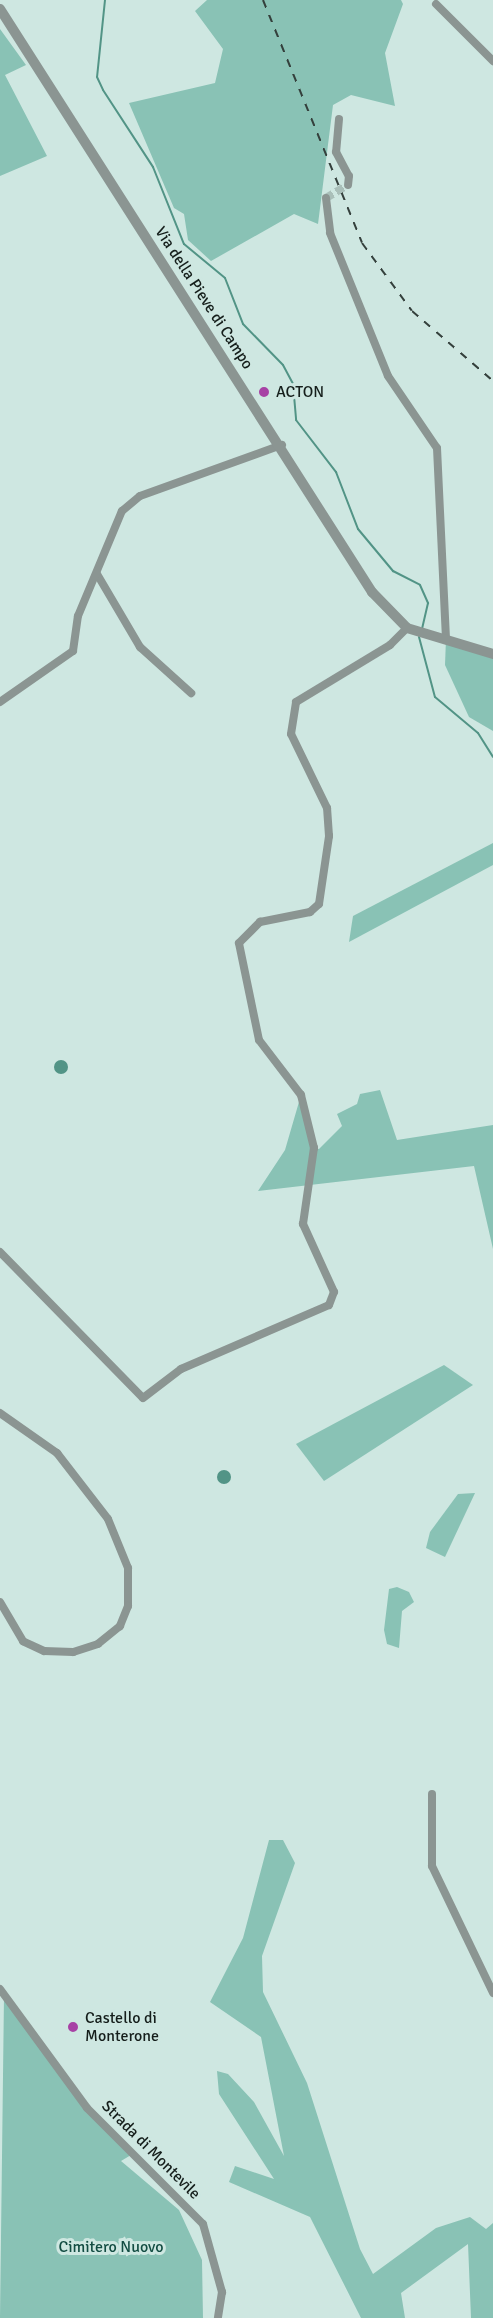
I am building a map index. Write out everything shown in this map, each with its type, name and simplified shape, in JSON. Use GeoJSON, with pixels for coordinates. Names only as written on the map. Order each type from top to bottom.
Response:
{"type":"FeatureCollection","features":[{"type":"Feature","properties":{"kind":"street"},"geometry":{"type":"LineString","coordinates":[[436,4],[493,61]]}},
{"type":"Feature","properties":{"kind":"street","name":"Via della Pieve di Campo"},"geometry":{"type":"LineString","coordinates":[[0,9],[282,446],[372,592],[407,628]]}},
{"type":"Feature","properties":{"kind":"street"},"geometry":{"type":"LineString","coordinates":[[339,119],[336,152],[350,176],[348,185]]}},
{"type":"Feature","properties":{"kind":"street"},"geometry":{"type":"LineString","coordinates":[[326,198],[330,233],[388,376],[437,448],[441,638]]}},
{"type":"Feature","properties":{"kind":"street"},"geometry":{"type":"LineString","coordinates":[[0,702],[73,651],[78,616],[123,511],[140,496],[282,446]]}},
{"type":"Feature","properties":{"kind":"street"},"geometry":{"type":"LineString","coordinates":[[97,574],[140,647],[191,693]]}},
{"type":"Feature","properties":{"kind":"street"},"geometry":{"type":"LineString","coordinates":[[0,1252],[143,1398],[181,1369],[329,1305],[334,1292],[303,1224],[314,1148],[301,1095],[259,1040],[239,943],[260,922],[310,912],[319,904],[329,836],[327,808],[291,734],[296,702],[390,645],[407,628],[493,654]]}},
{"type":"Feature","properties":{"kind":"street"},"geometry":{"type":"LineString","coordinates":[[0,1413],[57,1454],[108,1519],[128,1568],[128,1606],[120,1626],[98,1644],[73,1652],[44,1651],[23,1641],[0,1602]]}},
{"type":"Feature","properties":{"kind":"street"},"geometry":{"type":"LineString","coordinates":[[432,1794],[432,1866],[493,1993]]}},
{"type":"Feature","properties":{"kind":"street","name":"Strada di Montevile"},"geometry":{"type":"LineString","coordinates":[[0,1989],[87,2108],[203,2224],[222,2292],[218,2318]]}},
{"type":"Feature","properties":{"kind":"green space"},"geometry":{"type":"Polygon","coordinates":[[[207,0],[401,0],[403,4],[385,53],[395,106],[351,95],[333,105],[318,224],[294,214],[211,261],[188,240],[184,214],[174,208],[129,103],[215,83],[223,49],[195,11],[207,0]]]}},
{"type":"Feature","properties":{"kind":"green space"},"geometry":{"type":"Polygon","coordinates":[[[0,29],[26,65],[5,75],[47,156],[0,176],[0,29]]]}},
{"type":"Feature","properties":{"kind":"green space"},"geometry":{"type":"Polygon","coordinates":[[[446,639],[493,654],[493,731],[469,717],[445,665],[446,639]]]}},
{"type":"Feature","properties":{"kind":"green space"},"geometry":{"type":"Polygon","coordinates":[[[493,843],[493,865],[349,942],[353,916],[493,843]]]}},
{"type":"Feature","properties":{"kind":"green space"},"geometry":{"type":"Polygon","coordinates":[[[380,1090],[397,1140],[493,1125],[493,1249],[474,1166],[258,1191],[285,1150],[301,1095],[314,1148],[319,1149],[342,1126],[337,1114],[357,1104],[360,1094],[380,1090]]]}},
{"type":"Feature","properties":{"kind":"green space"},"geometry":{"type":"Polygon","coordinates":[[[444,1365],[473,1385],[324,1481],[296,1444],[444,1365]]]}},
{"type":"Feature","properties":{"kind":"green space"},"geometry":{"type":"Polygon","coordinates":[[[475,1493],[445,1557],[426,1548],[430,1532],[458,1494],[475,1493]]]}},
{"type":"Feature","properties":{"kind":"green space"},"geometry":{"type":"Polygon","coordinates":[[[397,1587],[409,1592],[414,1602],[402,1611],[399,1648],[387,1644],[384,1630],[389,1589],[397,1587]]]}},
{"type":"Feature","properties":{"kind":"green space"},"geometry":{"type":"Polygon","coordinates":[[[269,1840],[283,1840],[295,1863],[262,1956],[263,1992],[307,2083],[360,2249],[373,2274],[436,2228],[470,2217],[486,2229],[493,2223],[493,2318],[471,2318],[468,2244],[401,2293],[405,2318],[361,2318],[310,2217],[229,2182],[235,2166],[274,2179],[219,2094],[217,2071],[228,2074],[254,2102],[284,2156],[261,2037],[210,2002],[243,1938],[269,1840]]]}},
{"type":"Feature","properties":{"kind":"green space","name":"Cimitero Nuovo"},"geometry":{"type":"Polygon","coordinates":[[[4,1995],[87,2108],[131,2155],[121,2161],[179,2210],[202,2260],[203,2318],[0,2318],[4,1995]]]}},
{"type":"Feature","properties":{"kind":"shaded area"},"geometry":{"type":"Polygon","coordinates":[[[58,1060],[64,1060],[68,1067],[64,1074],[58,1074],[54,1070],[54,1064],[58,1060]]]}},
{"type":"Feature","properties":{"kind":"shaded area"},"geometry":{"type":"Polygon","coordinates":[[[224,1470],[229,1472],[231,1477],[229,1482],[224,1484],[219,1482],[217,1477],[219,1472],[224,1470]]]}},
{"type":"Feature","properties":{"kind":"waterway"},"geometry":{"type":"LineString","coordinates":[[105,0],[97,77],[103,90],[153,167],[184,244],[225,278],[243,324],[283,365],[293,384],[296,420],[336,472],[358,529],[393,571],[420,585],[428,603],[422,629]]}},
{"type":"Feature","properties":{"kind":"waterway"},"geometry":{"type":"LineString","coordinates":[[419,637],[435,697],[478,733],[493,757]]}},
{"type":"Feature","properties":{"kind":"tunnel"},"geometry":{"type":"LineString","coordinates":[[326,198],[348,185]]}},
{"type":"Feature","properties":{"kind":"railway"},"geometry":{"type":"LineString","coordinates":[[263,0],[362,243],[412,311],[493,381]]}},
{"type":"Feature","properties":{"kind":"place","name":"ACTON"},"geometry":{"type":"Point","coordinates":[264,392]}},
{"type":"Feature","properties":{"kind":"place","name":"Castello di Monterone"},"geometry":{"type":"Point","coordinates":[73,2027]}}]}
